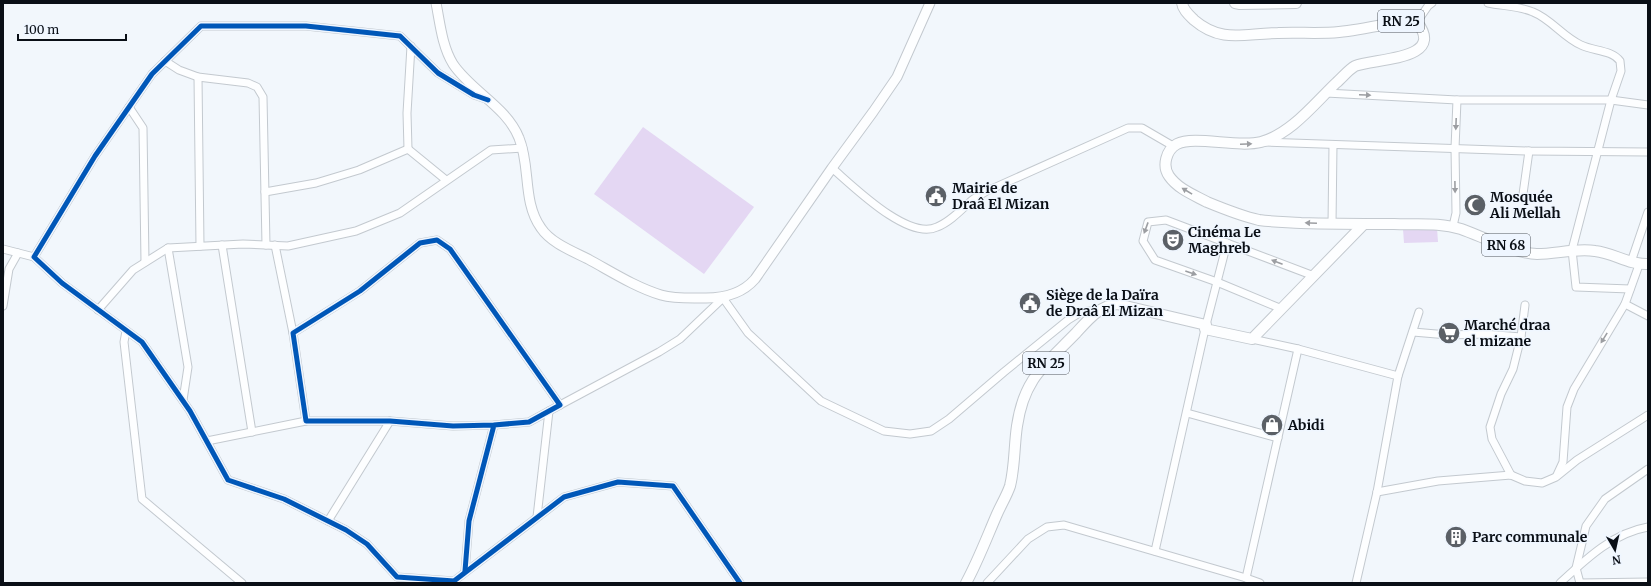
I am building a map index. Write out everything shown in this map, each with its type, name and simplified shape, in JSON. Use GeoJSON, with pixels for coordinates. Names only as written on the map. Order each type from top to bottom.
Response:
{"type":"FeatureCollection","features":[{"type":"Feature","properties":{"kind":"main road"},"geometry":{"type":"LineString","coordinates":[[436,3],[442,38],[453,63],[464,77],[513,126],[523,148],[530,207],[547,236],[635,284],[662,295],[684,298],[723,298],[738,292],[755,279],[897,77],[930,3]]}},
{"type":"Feature","properties":{"kind":"main road","name":"RN 25"},"geometry":{"type":"LineString","coordinates":[[1173,146],[1180,142],[1192,140],[1250,144],[1262,142],[1275,137],[1291,126],[1355,66],[1408,55],[1416,51],[1422,44],[1424,36],[1417,22],[1408,20],[1337,33],[1277,33],[1236,37],[1224,36],[1200,25],[1189,16],[1182,7],[1182,3]]}},
{"type":"Feature","properties":{"kind":"main road"},"geometry":{"type":"LineString","coordinates":[[1235,3],[1296,3]]}},
{"type":"Feature","properties":{"kind":"main road"},"geometry":{"type":"LineString","coordinates":[[1173,146],[1168,153],[1166,170],[1170,178],[1178,186],[1220,208],[1260,220],[1332,224],[1364,224]]}},
{"type":"Feature","properties":{"kind":"main road"},"geometry":{"type":"LineString","coordinates":[[1252,339],[1364,224]]}},
{"type":"Feature","properties":{"kind":"main road","name":"RN 68"},"geometry":{"type":"LineString","coordinates":[[1364,224],[1434,224],[1453,226],[1527,253],[1544,254],[1572,250],[1591,250],[1639,264]]}},
{"type":"Feature","properties":{"kind":"main road","name":"RN 25"},"geometry":{"type":"LineString","coordinates":[[966,583],[1009,488],[1013,472],[1017,426],[1025,394],[1032,380],[1044,365],[1100,310],[1108,305],[1117,304],[1252,339]]}},
{"type":"Feature","properties":{"kind":"street"},"geometry":{"type":"LineString","coordinates":[[1488,3],[1531,11],[1539,14],[1570,39],[1581,45],[1618,58],[1622,68],[1611,100],[1599,151],[1572,250],[1576,287],[1630,289]]}},
{"type":"Feature","properties":{"kind":"street"},"geometry":{"type":"LineString","coordinates":[[1417,22],[1430,4]]}},
{"type":"Feature","properties":{"kind":"street"},"geometry":{"type":"LineString","coordinates":[[34,258],[95,156],[152,74],[201,26],[306,26],[400,36],[438,73],[474,95],[488,100]]}},
{"type":"Feature","properties":{"kind":"street"},"geometry":{"type":"LineString","coordinates":[[411,46],[407,113],[408,149],[446,180]]}},
{"type":"Feature","properties":{"kind":"street"},"geometry":{"type":"LineString","coordinates":[[165,61],[179,70],[198,77],[217,81],[248,83],[258,87],[263,97],[266,245]]}},
{"type":"Feature","properties":{"kind":"street"},"geometry":{"type":"LineString","coordinates":[[198,77],[200,246]]}},
{"type":"Feature","properties":{"kind":"street"},"geometry":{"type":"LineString","coordinates":[[1326,93],[1457,100],[1611,100],[1648,105]]}},
{"type":"Feature","properties":{"kind":"street"},"geometry":{"type":"LineString","coordinates":[[1453,226],[1456,213],[1455,148],[1457,100]]}},
{"type":"Feature","properties":{"kind":"street"},"geometry":{"type":"LineString","coordinates":[[129,107],[143,128],[145,262]]}},
{"type":"Feature","properties":{"kind":"street"},"geometry":{"type":"LineString","coordinates":[[832,168],[873,203],[891,216],[909,226],[926,230],[938,227],[972,200],[987,191],[1128,128],[1142,128],[1173,146]]}},
{"type":"Feature","properties":{"kind":"street"},"geometry":{"type":"LineString","coordinates":[[1262,142],[1529,151],[1648,152]]}},
{"type":"Feature","properties":{"kind":"street"},"geometry":{"type":"LineString","coordinates":[[1332,224],[1333,145]]}},
{"type":"Feature","properties":{"kind":"street"},"geometry":{"type":"LineString","coordinates":[[98,310],[133,270],[168,248],[222,245],[288,246],[356,231],[400,213],[491,150],[523,148]]}},
{"type":"Feature","properties":{"kind":"street"},"geometry":{"type":"LineString","coordinates":[[265,192],[316,183],[359,170],[408,149]]}},
{"type":"Feature","properties":{"kind":"street"},"geometry":{"type":"LineString","coordinates":[[1523,194],[1529,151]]}},
{"type":"Feature","properties":{"kind":"street"},"geometry":{"type":"LineString","coordinates":[[1556,477],[1563,462],[1568,406],[1574,389],[1625,304],[1639,264],[1648,212]]}},
{"type":"Feature","properties":{"kind":"street"},"geometry":{"type":"LineString","coordinates":[[1282,309],[1217,282],[1155,260],[1143,241],[1144,232],[1148,222],[1166,220],[1314,276]]}},
{"type":"Feature","properties":{"kind":"street"},"geometry":{"type":"LineString","coordinates":[[293,333],[360,291],[420,243],[437,240],[450,249],[560,406]]}},
{"type":"Feature","properties":{"kind":"street"},"geometry":{"type":"LineString","coordinates":[[1155,551],[1227,242]]}},
{"type":"Feature","properties":{"kind":"street"},"geometry":{"type":"LineString","coordinates":[[222,245],[252,432]]}},
{"type":"Feature","properties":{"kind":"street"},"geometry":{"type":"LineString","coordinates":[[275,246],[293,333],[306,421]]}},
{"type":"Feature","properties":{"kind":"street"},"geometry":{"type":"LineString","coordinates":[[168,248],[188,367],[183,400]]}},
{"type":"Feature","properties":{"kind":"street"},"geometry":{"type":"LineString","coordinates":[[3,249],[34,258],[62,282],[142,342],[183,400],[228,480],[284,499],[346,530],[367,544],[397,577],[454,581],[564,497],[618,482],[673,486],[740,583]]}},
{"type":"Feature","properties":{"kind":"street"},"geometry":{"type":"LineString","coordinates":[[3,306],[9,269],[18,253]]}},
{"type":"Feature","properties":{"kind":"street"},"geometry":{"type":"LineString","coordinates":[[207,441],[306,421],[390,421],[454,426],[529,422],[659,352],[680,339],[723,298],[748,333],[821,400],[884,431],[910,434],[931,431],[949,419],[1068,320],[1080,312],[1100,310]]}},
{"type":"Feature","properties":{"kind":"street"},"geometry":{"type":"LineString","coordinates":[[1625,304],[1648,316]]}},
{"type":"Feature","properties":{"kind":"street"},"geometry":{"type":"LineString","coordinates":[[1511,475],[1492,439],[1490,427],[1501,394],[1513,369],[1521,337],[1525,305]]}},
{"type":"Feature","properties":{"kind":"street"},"geometry":{"type":"LineString","coordinates":[[1356,583],[1377,492],[1398,376],[1419,312]]}},
{"type":"Feature","properties":{"kind":"street"},"geometry":{"type":"LineString","coordinates":[[126,331],[124,342],[142,499],[242,583]]}},
{"type":"Feature","properties":{"kind":"street"},"geometry":{"type":"LineString","coordinates":[[1413,332],[1448,335],[1484,334],[1521,337]]}},
{"type":"Feature","properties":{"kind":"street"},"geometry":{"type":"LineString","coordinates":[[1252,339],[1298,349],[1398,376]]}},
{"type":"Feature","properties":{"kind":"street"},"geometry":{"type":"LineString","coordinates":[[1246,578],[1298,349]]}},
{"type":"Feature","properties":{"kind":"street"},"geometry":{"type":"LineString","coordinates":[[537,517],[549,411]]}},
{"type":"Feature","properties":{"kind":"street"},"geometry":{"type":"LineString","coordinates":[[1187,413],[1278,438]]}},
{"type":"Feature","properties":{"kind":"street"},"geometry":{"type":"LineString","coordinates":[[1377,492],[1438,481],[1511,475],[1525,481],[1542,483],[1556,477],[1577,460],[1648,415]]}},
{"type":"Feature","properties":{"kind":"street"},"geometry":{"type":"LineString","coordinates":[[328,521],[390,421]]}},
{"type":"Feature","properties":{"kind":"street"},"geometry":{"type":"LineString","coordinates":[[466,571],[469,521],[494,425]]}},
{"type":"Feature","properties":{"kind":"street"},"geometry":{"type":"LineString","coordinates":[[1648,469],[1605,499],[1586,526],[1576,568],[1580,583],[1648,582]]}},
{"type":"Feature","properties":{"kind":"street"},"geometry":{"type":"LineString","coordinates":[[987,583],[1028,539],[1047,527],[1064,525],[1246,578],[1258,583]]}},
{"type":"Feature","properties":{"kind":"street"},"geometry":{"type":"LineString","coordinates":[[1560,583],[1576,568],[1616,538],[1631,531],[1648,527]]}},
{"type":"Feature","properties":{"kind":"shaded area"},"geometry":{"type":"Polygon","coordinates":[[[643,127],[754,207],[704,274],[594,194],[643,127]]]}},
{"type":"Feature","properties":{"kind":"shaded area"},"geometry":{"type":"Polygon","coordinates":[[[1437,228],[1438,242],[1404,243],[1403,229],[1437,228]]]}},
{"type":"Feature","properties":{"kind":"cycle path"},"geometry":{"type":"LineString","coordinates":[[488,100],[474,95],[438,73],[400,36],[306,26],[201,26],[152,74],[95,156],[34,257],[62,283],[142,342],[190,411],[228,480],[284,499],[346,530],[367,544],[397,577],[454,581],[564,497],[618,482],[673,486],[740,583]]}},
{"type":"Feature","properties":{"kind":"cycle path"},"geometry":{"type":"LineString","coordinates":[[465,571],[469,521],[494,425],[529,422],[560,405],[450,249],[437,240],[420,243],[360,291],[293,333],[306,421],[390,421],[453,426],[494,425]]}},
{"type":"Feature","properties":{"kind":"place","name":"Mairie de Draâ El Mizan"},"geometry":{"type":"Point","coordinates":[936,196]}},
{"type":"Feature","properties":{"kind":"place","name":"Mosquée Ali Mellah"},"geometry":{"type":"Point","coordinates":[1475,205]}},
{"type":"Feature","properties":{"kind":"place","name":"Cinéma Le Maghreb"},"geometry":{"type":"Point","coordinates":[1173,240]}},
{"type":"Feature","properties":{"kind":"place","name":"Siège de la Daïra de Draâ El Mizan"},"geometry":{"type":"Point","coordinates":[1030,303]}},
{"type":"Feature","properties":{"kind":"place","name":"Marché draa el mizane"},"geometry":{"type":"Point","coordinates":[1449,333]}},
{"type":"Feature","properties":{"kind":"place","name":"Abidi"},"geometry":{"type":"Point","coordinates":[1272,425]}},
{"type":"Feature","properties":{"kind":"place","name":"Parc communale"},"geometry":{"type":"Point","coordinates":[1456,537]}}]}
